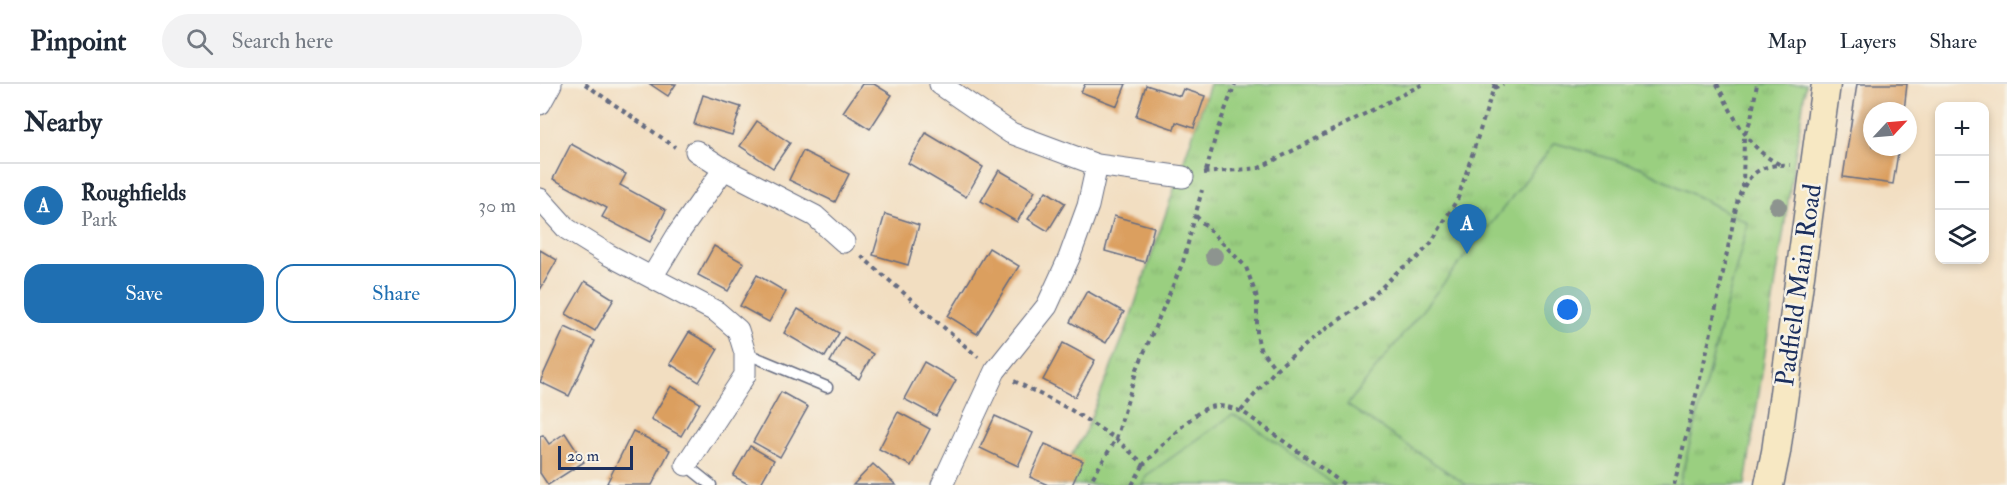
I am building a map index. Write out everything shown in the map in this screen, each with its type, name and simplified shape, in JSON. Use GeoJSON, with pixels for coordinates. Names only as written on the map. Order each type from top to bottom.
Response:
{"type":"FeatureCollection","features":[{"type":"Feature","properties":{"kind":"street"},"geometry":{"type":"LineString","coordinates":[[540,104],[551,84]]}},
{"type":"Feature","properties":{"kind":"street","name":"Padfield Main Road"},"geometry":{"type":"LineString","coordinates":[[1769,485],[1776,452],[1826,84]]}},
{"type":"Feature","properties":{"kind":"street"},"geometry":{"type":"LineString","coordinates":[[945,86],[1011,133],[1097,165],[1183,177]]}},
{"type":"Feature","properties":{"kind":"street"},"geometry":{"type":"LineString","coordinates":[[696,151],[724,169],[815,216],[844,242]]}},
{"type":"Feature","properties":{"kind":"street"},"geometry":{"type":"LineString","coordinates":[[942,485],[995,370],[1047,306],[1069,258],[1088,206],[1097,165]]}},
{"type":"Feature","properties":{"kind":"street"},"geometry":{"type":"LineString","coordinates":[[652,277],[678,234],[724,169]]}},
{"type":"Feature","properties":{"kind":"street"},"geometry":{"type":"LineString","coordinates":[[540,199],[567,229],[609,255],[717,312],[738,330],[746,353],[745,375],[686,465]]}},
{"type":"Feature","properties":{"kind":"lane"},"geometry":{"type":"LineString","coordinates":[[746,353],[827,387]]}},
{"type":"Feature","properties":{"kind":"lane"},"geometry":{"type":"LineString","coordinates":[[686,465],[711,485]]}},
{"type":"Feature","properties":{"kind":"path"},"geometry":{"type":"LineString","coordinates":[[585,84],[680,150],[696,151]]}},
{"type":"Feature","properties":{"kind":"path"},"geometry":{"type":"LineString","coordinates":[[1088,485],[1116,439],[1137,369],[1183,262],[1217,131],[1235,84]]}},
{"type":"Feature","properties":{"kind":"path"},"geometry":{"type":"LineString","coordinates":[[1183,177],[1259,168],[1423,84]]}},
{"type":"Feature","properties":{"kind":"path"},"geometry":{"type":"LineString","coordinates":[[1241,411],[1276,369],[1324,330],[1369,300],[1431,243],[1458,198],[1495,86],[1503,84]]}},
{"type":"Feature","properties":{"kind":"path"},"geometry":{"type":"LineString","coordinates":[[1717,84],[1745,134],[1768,159],[1782,165]]}},
{"type":"Feature","properties":{"kind":"path"},"geometry":{"type":"LineString","coordinates":[[1743,188],[1745,134],[1751,119],[1757,84]]}},
{"type":"Feature","properties":{"kind":"path"},"geometry":{"type":"LineString","coordinates":[[1674,485],[1709,342],[1738,198],[1753,173],[1766,166],[1814,168]]}},
{"type":"Feature","properties":{"kind":"path"},"geometry":{"type":"LineString","coordinates":[[1196,216],[1246,267],[1257,298],[1257,335],[1260,349],[1276,369]]}},
{"type":"Feature","properties":{"kind":"path"},"geometry":{"type":"LineString","coordinates":[[844,242],[995,370],[1071,410],[1116,439],[1144,464]]}},
{"type":"Feature","properties":{"kind":"path"},"geometry":{"type":"LineString","coordinates":[[1132,485],[1144,464],[1186,423],[1208,407],[1226,406],[1241,411],[1345,485]]}},
{"type":"Feature","properties":{"kind":"green space"},"geometry":{"type":"Polygon","coordinates":[[[1210,84],[1806,84],[1745,485],[1053,485],[1084,435],[1126,330],[1210,84]]]}},
{"type":"Feature","properties":{"kind":"green space"},"geometry":{"type":"Polygon","coordinates":[[[1555,143],[1640,167],[1748,223],[1679,485],[1467,485],[1347,405],[1555,143]]]}},
{"type":"Feature","properties":{"kind":"green space"},"geometry":{"type":"Polygon","coordinates":[[[1232,415],[1247,422],[1335,485],[1142,485],[1147,475],[1232,415]]]}},
{"type":"Feature","properties":{"kind":"building"},"geometry":{"type":"Polygon","coordinates":[[[650,84],[676,84],[668,96],[650,84]]]}},
{"type":"Feature","properties":{"kind":"building"},"geometry":{"type":"Polygon","coordinates":[[[862,84],[874,84],[892,95],[870,129],[843,112],[862,84]]]}},
{"type":"Feature","properties":{"kind":"building"},"geometry":{"type":"Polygon","coordinates":[[[1085,84],[1126,84],[1117,106],[1081,92],[1085,84]]]}},
{"type":"Feature","properties":{"kind":"building"},"geometry":{"type":"Polygon","coordinates":[[[1857,84],[1907,84],[1905,102],[1863,102],[1863,156],[1898,156],[1893,184],[1843,177],[1857,84]]]}},
{"type":"Feature","properties":{"kind":"building"},"geometry":{"type":"Polygon","coordinates":[[[1146,85],[1180,96],[1183,89],[1205,96],[1194,128],[1176,122],[1174,129],[1136,116],[1146,85]]]}},
{"type":"Feature","properties":{"kind":"building"},"geometry":{"type":"Polygon","coordinates":[[[703,95],[741,107],[732,135],[694,124],[703,95]]]}},
{"type":"Feature","properties":{"kind":"building"},"geometry":{"type":"Polygon","coordinates":[[[757,121],[790,143],[773,168],[740,146],[757,121]]]}},
{"type":"Feature","properties":{"kind":"building"},"geometry":{"type":"Polygon","coordinates":[[[926,133],[983,167],[966,197],[908,163],[926,133]]]}},
{"type":"Feature","properties":{"kind":"building"},"geometry":{"type":"Polygon","coordinates":[[[571,144],[626,174],[620,185],[666,210],[650,242],[602,217],[607,208],[553,179],[571,144]]]}},
{"type":"Feature","properties":{"kind":"building"},"geometry":{"type":"Polygon","coordinates":[[[803,151],[849,174],[835,202],[789,180],[803,151]]]}},
{"type":"Feature","properties":{"kind":"building"},"geometry":{"type":"Polygon","coordinates":[[[999,170],[1035,191],[1017,222],[981,201],[999,170]]]}},
{"type":"Feature","properties":{"kind":"building"},"geometry":{"type":"Polygon","coordinates":[[[1046,191],[1065,203],[1048,231],[1028,219],[1046,191]]]}},
{"type":"Feature","properties":{"kind":"building"},"geometry":{"type":"Polygon","coordinates":[[[885,214],[919,225],[908,265],[873,255],[885,214]]]}},
{"type":"Feature","properties":{"kind":"building"},"geometry":{"type":"Polygon","coordinates":[[[1114,216],[1154,227],[1145,262],[1105,251],[1114,216]]]}},
{"type":"Feature","properties":{"kind":"building"},"geometry":{"type":"Polygon","coordinates":[[[714,246],[744,263],[728,291],[698,275],[714,246]]]}},
{"type":"Feature","properties":{"kind":"building"},"geometry":{"type":"Polygon","coordinates":[[[989,248],[1019,266],[977,334],[948,316],[989,248]]]}},
{"type":"Feature","properties":{"kind":"building"},"geometry":{"type":"Polygon","coordinates":[[[540,250],[557,260],[540,290],[540,250]]]}},
{"type":"Feature","properties":{"kind":"building"},"geometry":{"type":"Polygon","coordinates":[[[757,275],[786,292],[769,322],[740,306],[757,275]]]}},
{"type":"Feature","properties":{"kind":"building"},"geometry":{"type":"Polygon","coordinates":[[[585,281],[614,299],[595,331],[566,314],[585,281]]]}},
{"type":"Feature","properties":{"kind":"building"},"geometry":{"type":"Polygon","coordinates":[[[1087,291],[1124,312],[1106,343],[1070,322],[1087,291]]]}},
{"type":"Feature","properties":{"kind":"building"},"geometry":{"type":"Polygon","coordinates":[[[798,309],[839,333],[825,357],[784,333],[798,309]]]}},
{"type":"Feature","properties":{"kind":"building"},"geometry":{"type":"Polygon","coordinates":[[[565,327],[595,341],[569,396],[540,382],[565,327]]]}},
{"type":"Feature","properties":{"kind":"building"},"geometry":{"type":"Polygon","coordinates":[[[689,332],[718,349],[699,382],[670,364],[689,332]]]}},
{"type":"Feature","properties":{"kind":"building"},"geometry":{"type":"Polygon","coordinates":[[[844,337],[873,354],[859,379],[830,362],[844,337]]]}},
{"type":"Feature","properties":{"kind":"building"},"geometry":{"type":"Polygon","coordinates":[[[1063,343],[1095,360],[1075,397],[1043,380],[1063,343]]]}},
{"type":"Feature","properties":{"kind":"building"},"geometry":{"type":"Polygon","coordinates":[[[924,362],[956,380],[936,416],[904,399],[924,362]]]}},
{"type":"Feature","properties":{"kind":"building"},"geometry":{"type":"Polygon","coordinates":[[[671,386],[700,403],[681,436],[651,419],[671,386]]]}},
{"type":"Feature","properties":{"kind":"building"},"geometry":{"type":"Polygon","coordinates":[[[781,392],[808,407],[780,457],[753,442],[781,392]]]}},
{"type":"Feature","properties":{"kind":"building"},"geometry":{"type":"Polygon","coordinates":[[[898,412],[930,429],[911,466],[879,449],[898,412]]]}},
{"type":"Feature","properties":{"kind":"building"},"geometry":{"type":"Polygon","coordinates":[[[995,416],[1033,433],[1018,466],[980,448],[995,416]]]}},
{"type":"Feature","properties":{"kind":"building"},"geometry":{"type":"Polygon","coordinates":[[[633,431],[670,450],[652,485],[607,483],[633,431]]]}},
{"type":"Feature","properties":{"kind":"building"},"geometry":{"type":"Polygon","coordinates":[[[565,433],[584,462],[548,485],[540,473],[540,436],[543,435],[549,444],[565,433]]]}},
{"type":"Feature","properties":{"kind":"building"},"geometry":{"type":"Polygon","coordinates":[[[1045,444],[1083,461],[1072,485],[1048,485],[1030,477],[1045,444]]]}},
{"type":"Feature","properties":{"kind":"building"},"geometry":{"type":"Polygon","coordinates":[[[750,446],[774,460],[760,485],[750,485],[733,476],[750,446]]]}},
{"type":"Feature","properties":{"kind":"building"},"geometry":{"type":"Polygon","coordinates":[[[873,464],[896,485],[853,485],[873,464]]]}},
{"type":"Feature","properties":{"kind":"place","name":"Roughfields"},"geometry":{"type":"Point","coordinates":[1467,254]}}]}
